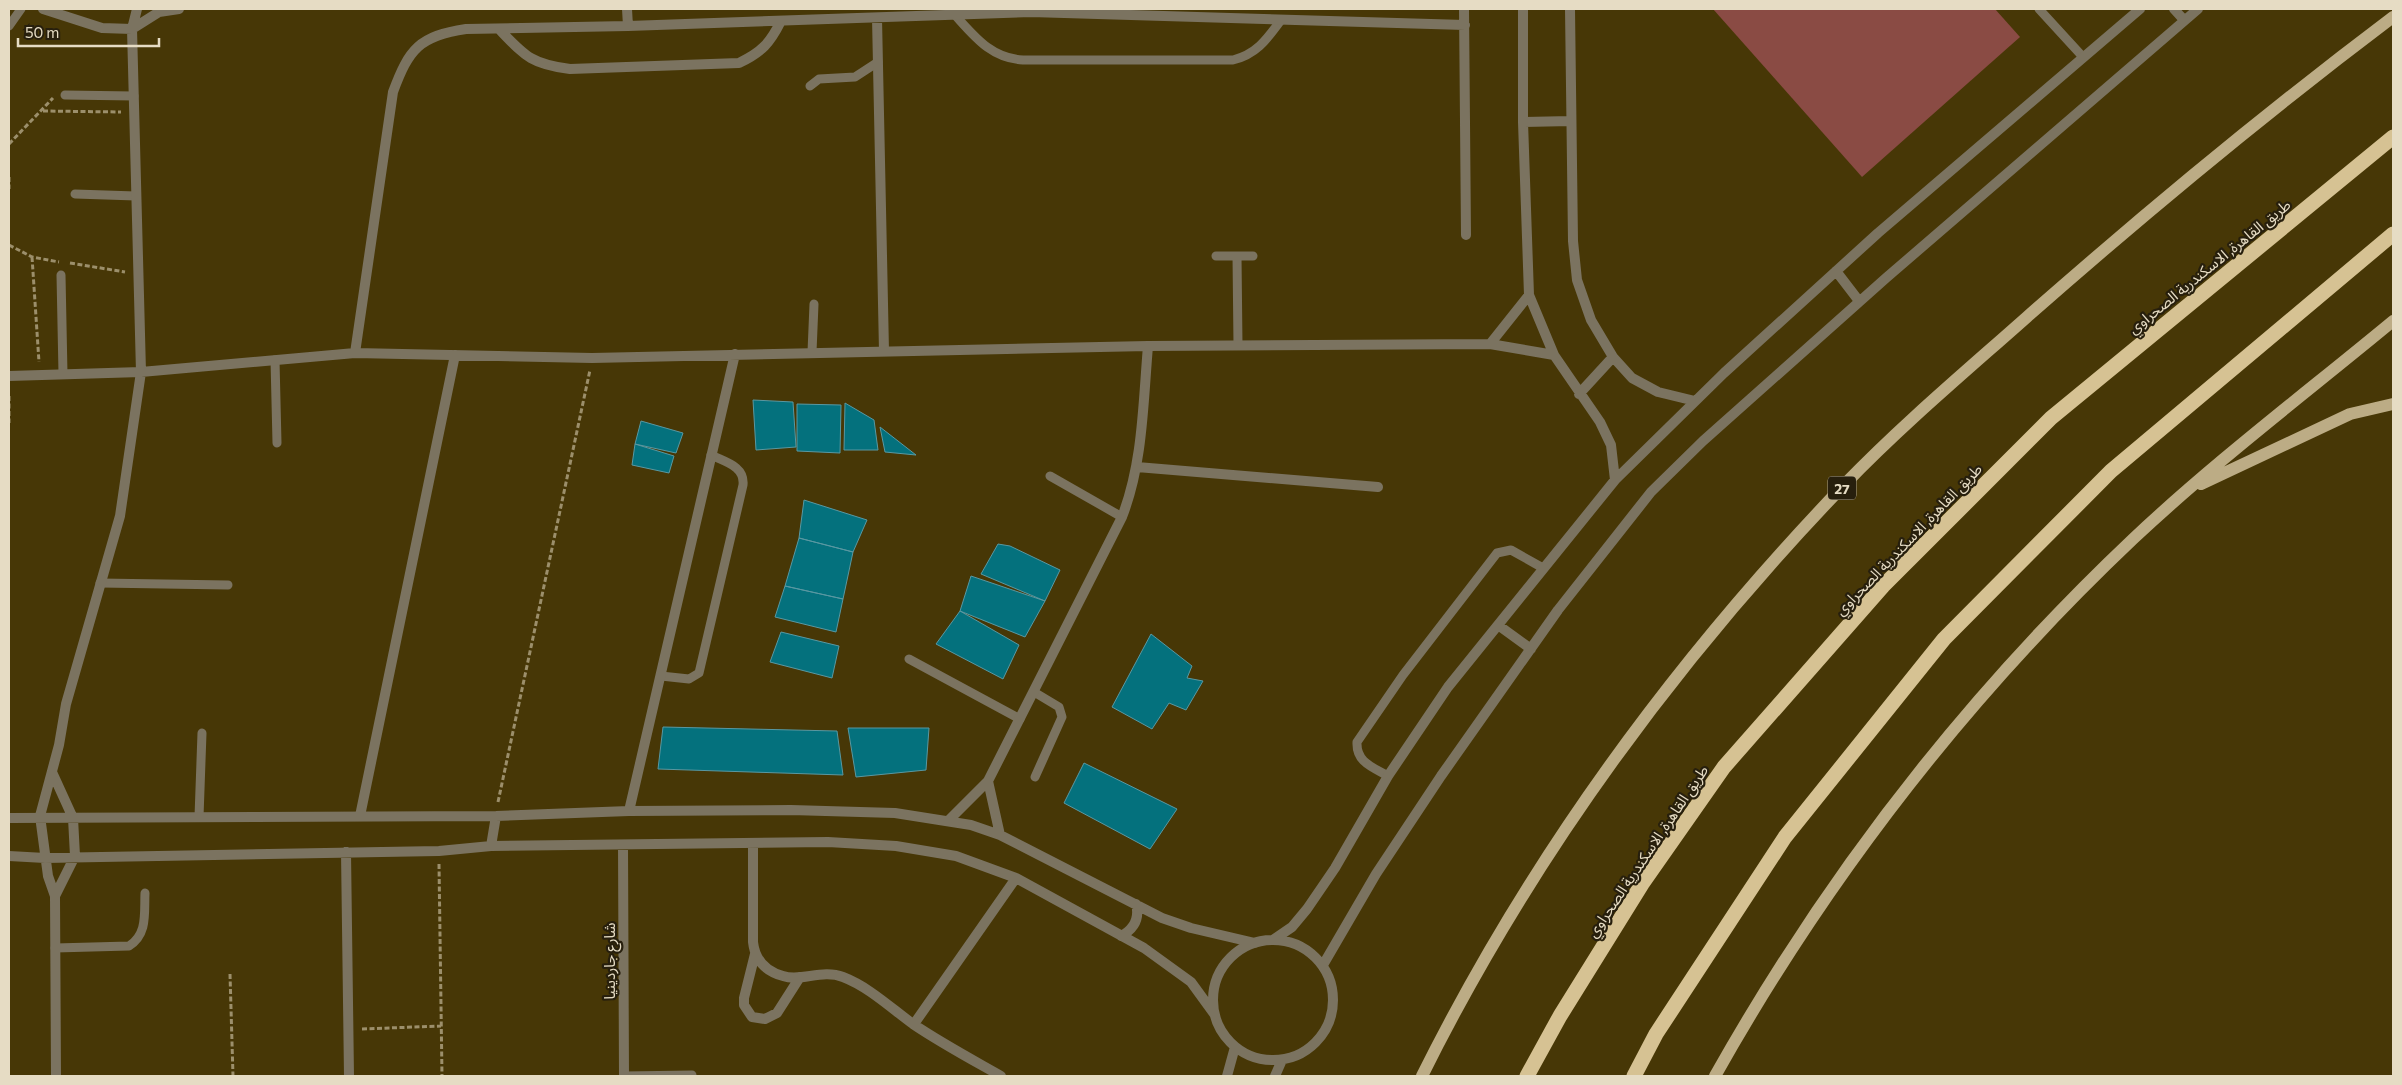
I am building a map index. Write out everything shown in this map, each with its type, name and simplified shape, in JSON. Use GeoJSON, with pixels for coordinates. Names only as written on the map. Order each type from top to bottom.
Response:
{"type":"FeatureCollection","features":[{"type":"Feature","properties":{"kind":"highway","name":"طريق القاهرة, الاسكندرية الصحراوي"},"geometry":{"type":"LineString","coordinates":[[1527,1076],[1560,1016],[1642,884],[1724,767],[1882,586],[2051,418],[2393,137]]}},
{"type":"Feature","properties":{"kind":"highway"},"geometry":{"type":"LineString","coordinates":[[1634,1076],[1656,1034],[1785,837],[1944,638],[2111,471],[2393,234]]}},
{"type":"Feature","properties":{"kind":"main road","name":"27"},"geometry":{"type":"LineString","coordinates":[[1422,1076],[1506,924],[1592,790],[1687,663],[1791,542],[1902,427],[2100,253],[2339,58],[2393,17]]}},
{"type":"Feature","properties":{"kind":"main road"},"geometry":{"type":"LineString","coordinates":[[1715,1076],[1778,971],[1827,896],[1921,769],[1971,708],[2057,614],[2185,491],[2393,321]]}},
{"type":"Feature","properties":{"kind":"main road"},"geometry":{"type":"LineString","coordinates":[[2185,491],[2350,414],[2393,404]]}},
{"type":"Feature","properties":{"kind":"street"},"geometry":{"type":"LineString","coordinates":[[43,9],[102,28],[132,29],[159,12],[179,9]]}},
{"type":"Feature","properties":{"kind":"street"},"geometry":{"type":"LineString","coordinates":[[56,1076],[54,896],[48,876],[40,816],[52,772],[66,704],[120,516],[141,372],[132,29],[137,9]]}},
{"type":"Feature","properties":{"kind":"street"},"geometry":{"type":"LineString","coordinates":[[627,9],[628,26]]}},
{"type":"Feature","properties":{"kind":"street"},"geometry":{"type":"LineString","coordinates":[[1464,9],[1466,235]]}},
{"type":"Feature","properties":{"kind":"street"},"geometry":{"type":"LineString","coordinates":[[1523,9],[1523,122],[1529,295],[1554,355],[1600,422],[1611,445],[1615,480]]}},
{"type":"Feature","properties":{"kind":"street"},"geometry":{"type":"LineString","coordinates":[[1570,9],[1573,242],[1578,280],[1591,320],[1612,357],[1632,378],[1658,392],[1695,401]]}},
{"type":"Feature","properties":{"kind":"street"},"geometry":{"type":"LineString","coordinates":[[1273,940],[1292,927],[1307,909],[1335,868],[1388,776],[1448,687],[1615,480],[1695,401],[1836,271],[2140,9]]}},
{"type":"Feature","properties":{"kind":"street"},"geometry":{"type":"LineString","coordinates":[[2174,9],[2184,20]]}},
{"type":"Feature","properties":{"kind":"street"},"geometry":{"type":"LineString","coordinates":[[1323,965],[1376,874],[1435,784],[1531,649],[1651,492],[1703,441],[1859,301],[2198,9]]}},
{"type":"Feature","properties":{"kind":"street"},"geometry":{"type":"LineString","coordinates":[[355,353],[393,92],[404,62],[421,43],[440,33],[466,29],[877,18],[1031,10],[1465,25]]}},
{"type":"Feature","properties":{"kind":"street"},"geometry":{"type":"LineString","coordinates":[[877,18],[884,351]]}},
{"type":"Feature","properties":{"kind":"street"},"geometry":{"type":"LineString","coordinates":[[499,28],[523,55],[544,66],[570,69],[739,63],[756,55],[772,39],[781,21]]}},
{"type":"Feature","properties":{"kind":"street"},"geometry":{"type":"LineString","coordinates":[[1523,122],[1571,122]]}},
{"type":"Feature","properties":{"kind":"street"},"geometry":{"type":"LineString","coordinates":[[1836,271],[1859,301]]}},
{"type":"Feature","properties":{"kind":"street"},"geometry":{"type":"LineString","coordinates":[[1490,344],[1529,295]]}},
{"type":"Feature","properties":{"kind":"street"},"geometry":{"type":"LineString","coordinates":[[9,376],[141,372],[355,353],[592,358],[1148,346],[1490,344],[1554,355]]}},
{"type":"Feature","properties":{"kind":"street"},"geometry":{"type":"LineString","coordinates":[[948,821],[988,781],[1122,517],[1131,495],[1137,467],[1148,346]]}},
{"type":"Feature","properties":{"kind":"street"},"geometry":{"type":"LineString","coordinates":[[629,811],[735,354]]}},
{"type":"Feature","properties":{"kind":"street"},"geometry":{"type":"LineString","coordinates":[[360,816],[455,355]]}},
{"type":"Feature","properties":{"kind":"street"},"geometry":{"type":"LineString","coordinates":[[1579,394],[1612,357]]}},
{"type":"Feature","properties":{"kind":"street"},"geometry":{"type":"LineString","coordinates":[[1137,467],[1378,488]]}},
{"type":"Feature","properties":{"kind":"street"},"geometry":{"type":"LineString","coordinates":[[1498,625],[1531,649]]}},
{"type":"Feature","properties":{"kind":"street"},"geometry":{"type":"LineString","coordinates":[[52,772],[73,818],[75,856],[54,896]]}},
{"type":"Feature","properties":{"kind":"street"},"geometry":{"type":"LineString","coordinates":[[988,781],[1000,834]]}},
{"type":"Feature","properties":{"kind":"street"},"geometry":{"type":"LineString","coordinates":[[9,818],[40,816],[73,818],[496,816],[629,811],[791,810],[895,814],[972,825],[1000,834],[1162,918],[1191,928],[1255,943]]}},
{"type":"Feature","properties":{"kind":"street"},"geometry":{"type":"LineString","coordinates":[[491,846],[496,816]]}},
{"type":"Feature","properties":{"kind":"street"},"geometry":{"type":"LineString","coordinates":[[9,856],[45,858],[439,851],[491,846],[828,842],[896,846],[956,856],[1016,878],[1144,948],[1191,982],[1215,1015],[1222,1032],[1235,1047],[1249,1056],[1265,1060],[1282,1060],[1309,1049],[1324,1033],[1332,1014],[1334,992],[1323,965],[1313,954],[1301,946],[1273,940],[1255,943],[1238,951],[1221,971],[1213,997],[1215,1015]]}},
{"type":"Feature","properties":{"kind":"street"},"geometry":{"type":"LineString","coordinates":[[753,844],[754,954],[744,1005],[752,1016],[765,1019],[777,1013],[800,977]]}},
{"type":"Feature","properties":{"kind":"street","name":"شارع جاردينيا"},"geometry":{"type":"LineString","coordinates":[[624,845],[624,1076]]}},
{"type":"Feature","properties":{"kind":"street"},"geometry":{"type":"LineString","coordinates":[[346,852],[350,1029],[349,1076]]}},
{"type":"Feature","properties":{"kind":"street"},"geometry":{"type":"LineString","coordinates":[[914,1024],[1016,878]]}},
{"type":"Feature","properties":{"kind":"street"},"geometry":{"type":"LineString","coordinates":[[1121,936],[1132,929],[1135,923],[1138,910],[1136,904]]}},
{"type":"Feature","properties":{"kind":"street"},"geometry":{"type":"LineString","coordinates":[[754,954],[761,965],[785,977],[822,974],[842,977],[863,988],[914,1024],[1001,1076]]}},
{"type":"Feature","properties":{"kind":"street"},"geometry":{"type":"LineString","coordinates":[[1227,1076],[1235,1047]]}},
{"type":"Feature","properties":{"kind":"street"},"geometry":{"type":"LineString","coordinates":[[1275,1076],[1282,1060]]}},
{"type":"Feature","properties":{"kind":"lane"},"geometry":{"type":"LineString","coordinates":[[9,26],[22,9]]}},
{"type":"Feature","properties":{"kind":"lane"},"geometry":{"type":"LineString","coordinates":[[2039,9],[2083,58]]}},
{"type":"Feature","properties":{"kind":"lane"},"geometry":{"type":"LineString","coordinates":[[955,15],[991,51],[1011,59],[1023,60],[1233,60],[1249,55],[1263,44],[1281,20]]}},
{"type":"Feature","properties":{"kind":"lane"},"geometry":{"type":"LineString","coordinates":[[810,86],[819,79],[855,77],[878,62]]}},
{"type":"Feature","properties":{"kind":"lane"},"geometry":{"type":"LineString","coordinates":[[65,95],[134,96]]}},
{"type":"Feature","properties":{"kind":"lane"},"geometry":{"type":"LineString","coordinates":[[75,194],[136,196]]}},
{"type":"Feature","properties":{"kind":"lane"},"geometry":{"type":"LineString","coordinates":[[1216,256],[1253,256]]}},
{"type":"Feature","properties":{"kind":"lane"},"geometry":{"type":"LineString","coordinates":[[1238,256],[1238,345]]}},
{"type":"Feature","properties":{"kind":"lane"},"geometry":{"type":"LineString","coordinates":[[61,275],[63,374]]}},
{"type":"Feature","properties":{"kind":"lane"},"geometry":{"type":"LineString","coordinates":[[812,352],[814,304]]}},
{"type":"Feature","properties":{"kind":"lane"},"geometry":{"type":"LineString","coordinates":[[275,360],[277,443]]}},
{"type":"Feature","properties":{"kind":"lane"},"geometry":{"type":"LineString","coordinates":[[661,676],[689,679],[699,673],[739,504],[743,485],[742,474],[735,466],[711,455]]}},
{"type":"Feature","properties":{"kind":"lane"},"geometry":{"type":"LineString","coordinates":[[1050,476],[1122,517]]}},
{"type":"Feature","properties":{"kind":"lane"},"geometry":{"type":"LineString","coordinates":[[1388,776],[1364,763],[1357,750],[1357,742],[1447,616],[1497,553],[1511,550],[1543,568]]}},
{"type":"Feature","properties":{"kind":"lane"},"geometry":{"type":"LineString","coordinates":[[100,584],[228,585]]}},
{"type":"Feature","properties":{"kind":"lane"},"geometry":{"type":"LineString","coordinates":[[910,659],[1020,719]]}},
{"type":"Feature","properties":{"kind":"lane"},"geometry":{"type":"LineString","coordinates":[[1034,692],[1059,707],[1062,717],[1035,777]]}},
{"type":"Feature","properties":{"kind":"lane"},"geometry":{"type":"LineString","coordinates":[[199,817],[202,733]]}},
{"type":"Feature","properties":{"kind":"lane"},"geometry":{"type":"LineString","coordinates":[[56,948],[129,946],[137,941],[142,934],[145,893]]}},
{"type":"Feature","properties":{"kind":"lane"},"geometry":{"type":"LineString","coordinates":[[624,1076],[692,1075]]}},
{"type":"Feature","properties":{"kind":"path"},"geometry":{"type":"LineString","coordinates":[[9,144],[43,111],[55,96]]}},
{"type":"Feature","properties":{"kind":"path"},"geometry":{"type":"LineString","coordinates":[[43,111],[134,112]]}},
{"type":"Feature","properties":{"kind":"path"},"geometry":{"type":"LineString","coordinates":[[9,177],[9,189]]}},
{"type":"Feature","properties":{"kind":"path"},"geometry":{"type":"LineString","coordinates":[[9,244],[32,256],[138,274]]}},
{"type":"Feature","properties":{"kind":"path"},"geometry":{"type":"LineString","coordinates":[[32,256],[39,375]]}},
{"type":"Feature","properties":{"kind":"path"},"geometry":{"type":"LineString","coordinates":[[496,816],[592,358]]}},
{"type":"Feature","properties":{"kind":"path"},"geometry":{"type":"LineString","coordinates":[[9,396],[9,423]]}},
{"type":"Feature","properties":{"kind":"path"},"geometry":{"type":"LineString","coordinates":[[439,851],[442,1076]]}},
{"type":"Feature","properties":{"kind":"path"},"geometry":{"type":"LineString","coordinates":[[230,974],[233,1076]]}},
{"type":"Feature","properties":{"kind":"path"},"geometry":{"type":"LineString","coordinates":[[350,1029],[441,1026]]}},
{"type":"Feature","properties":{"kind":"shaded area"},"geometry":{"type":"Polygon","coordinates":[[[1713,9],[1995,9],[2020,37],[1862,177],[1713,9]]]}},
{"type":"Feature","properties":{"kind":"building"},"geometry":{"type":"Polygon","coordinates":[[[753,400],[793,402],[796,447],[756,450],[753,400]]]}},
{"type":"Feature","properties":{"kind":"building"},"geometry":{"type":"Polygon","coordinates":[[[845,403],[874,420],[878,450],[844,450],[845,403]]]}},
{"type":"Feature","properties":{"kind":"building"},"geometry":{"type":"Polygon","coordinates":[[[797,404],[841,405],[840,453],[797,451],[797,404]]]}},
{"type":"Feature","properties":{"kind":"building"},"geometry":{"type":"Polygon","coordinates":[[[641,421],[683,433],[676,453],[635,444],[641,421]]]}},
{"type":"Feature","properties":{"kind":"building"},"geometry":{"type":"Polygon","coordinates":[[[880,427],[916,455],[885,452],[880,427]]]}},
{"type":"Feature","properties":{"kind":"building"},"geometry":{"type":"Polygon","coordinates":[[[635,444],[674,456],[669,473],[632,465],[635,444]]]}},
{"type":"Feature","properties":{"kind":"building"},"geometry":{"type":"Polygon","coordinates":[[[804,500],[867,520],[853,552],[799,538],[804,500]]]}},
{"type":"Feature","properties":{"kind":"building"},"geometry":{"type":"Polygon","coordinates":[[[799,538],[853,552],[843,599],[785,586],[799,538]]]}},
{"type":"Feature","properties":{"kind":"building"},"geometry":{"type":"Polygon","coordinates":[[[998,544],[1010,546],[1060,570],[1045,601],[981,574],[998,544]]]}},
{"type":"Feature","properties":{"kind":"building"},"geometry":{"type":"Polygon","coordinates":[[[971,576],[1045,601],[1025,637],[960,611],[971,576]]]}},
{"type":"Feature","properties":{"kind":"building"},"geometry":{"type":"Polygon","coordinates":[[[785,586],[843,599],[836,632],[775,617],[785,586]]]}},
{"type":"Feature","properties":{"kind":"building"},"geometry":{"type":"Polygon","coordinates":[[[960,611],[1019,645],[1003,679],[936,644],[960,611]]]}},
{"type":"Feature","properties":{"kind":"building"},"geometry":{"type":"Polygon","coordinates":[[[781,632],[839,646],[832,678],[770,662],[781,632]]]}},
{"type":"Feature","properties":{"kind":"building"},"geometry":{"type":"Polygon","coordinates":[[[1151,634],[1192,666],[1187,678],[1203,681],[1186,710],[1169,703],[1152,729],[1112,707],[1151,634]]]}},
{"type":"Feature","properties":{"kind":"building"},"geometry":{"type":"Polygon","coordinates":[[[663,727],[837,731],[843,775],[658,769],[663,727]]]}},
{"type":"Feature","properties":{"kind":"building"},"geometry":{"type":"Polygon","coordinates":[[[848,728],[929,728],[926,770],[856,777],[848,728]]]}},
{"type":"Feature","properties":{"kind":"building"},"geometry":{"type":"Polygon","coordinates":[[[1084,763],[1177,809],[1150,849],[1064,803],[1084,763]]]}}]}
